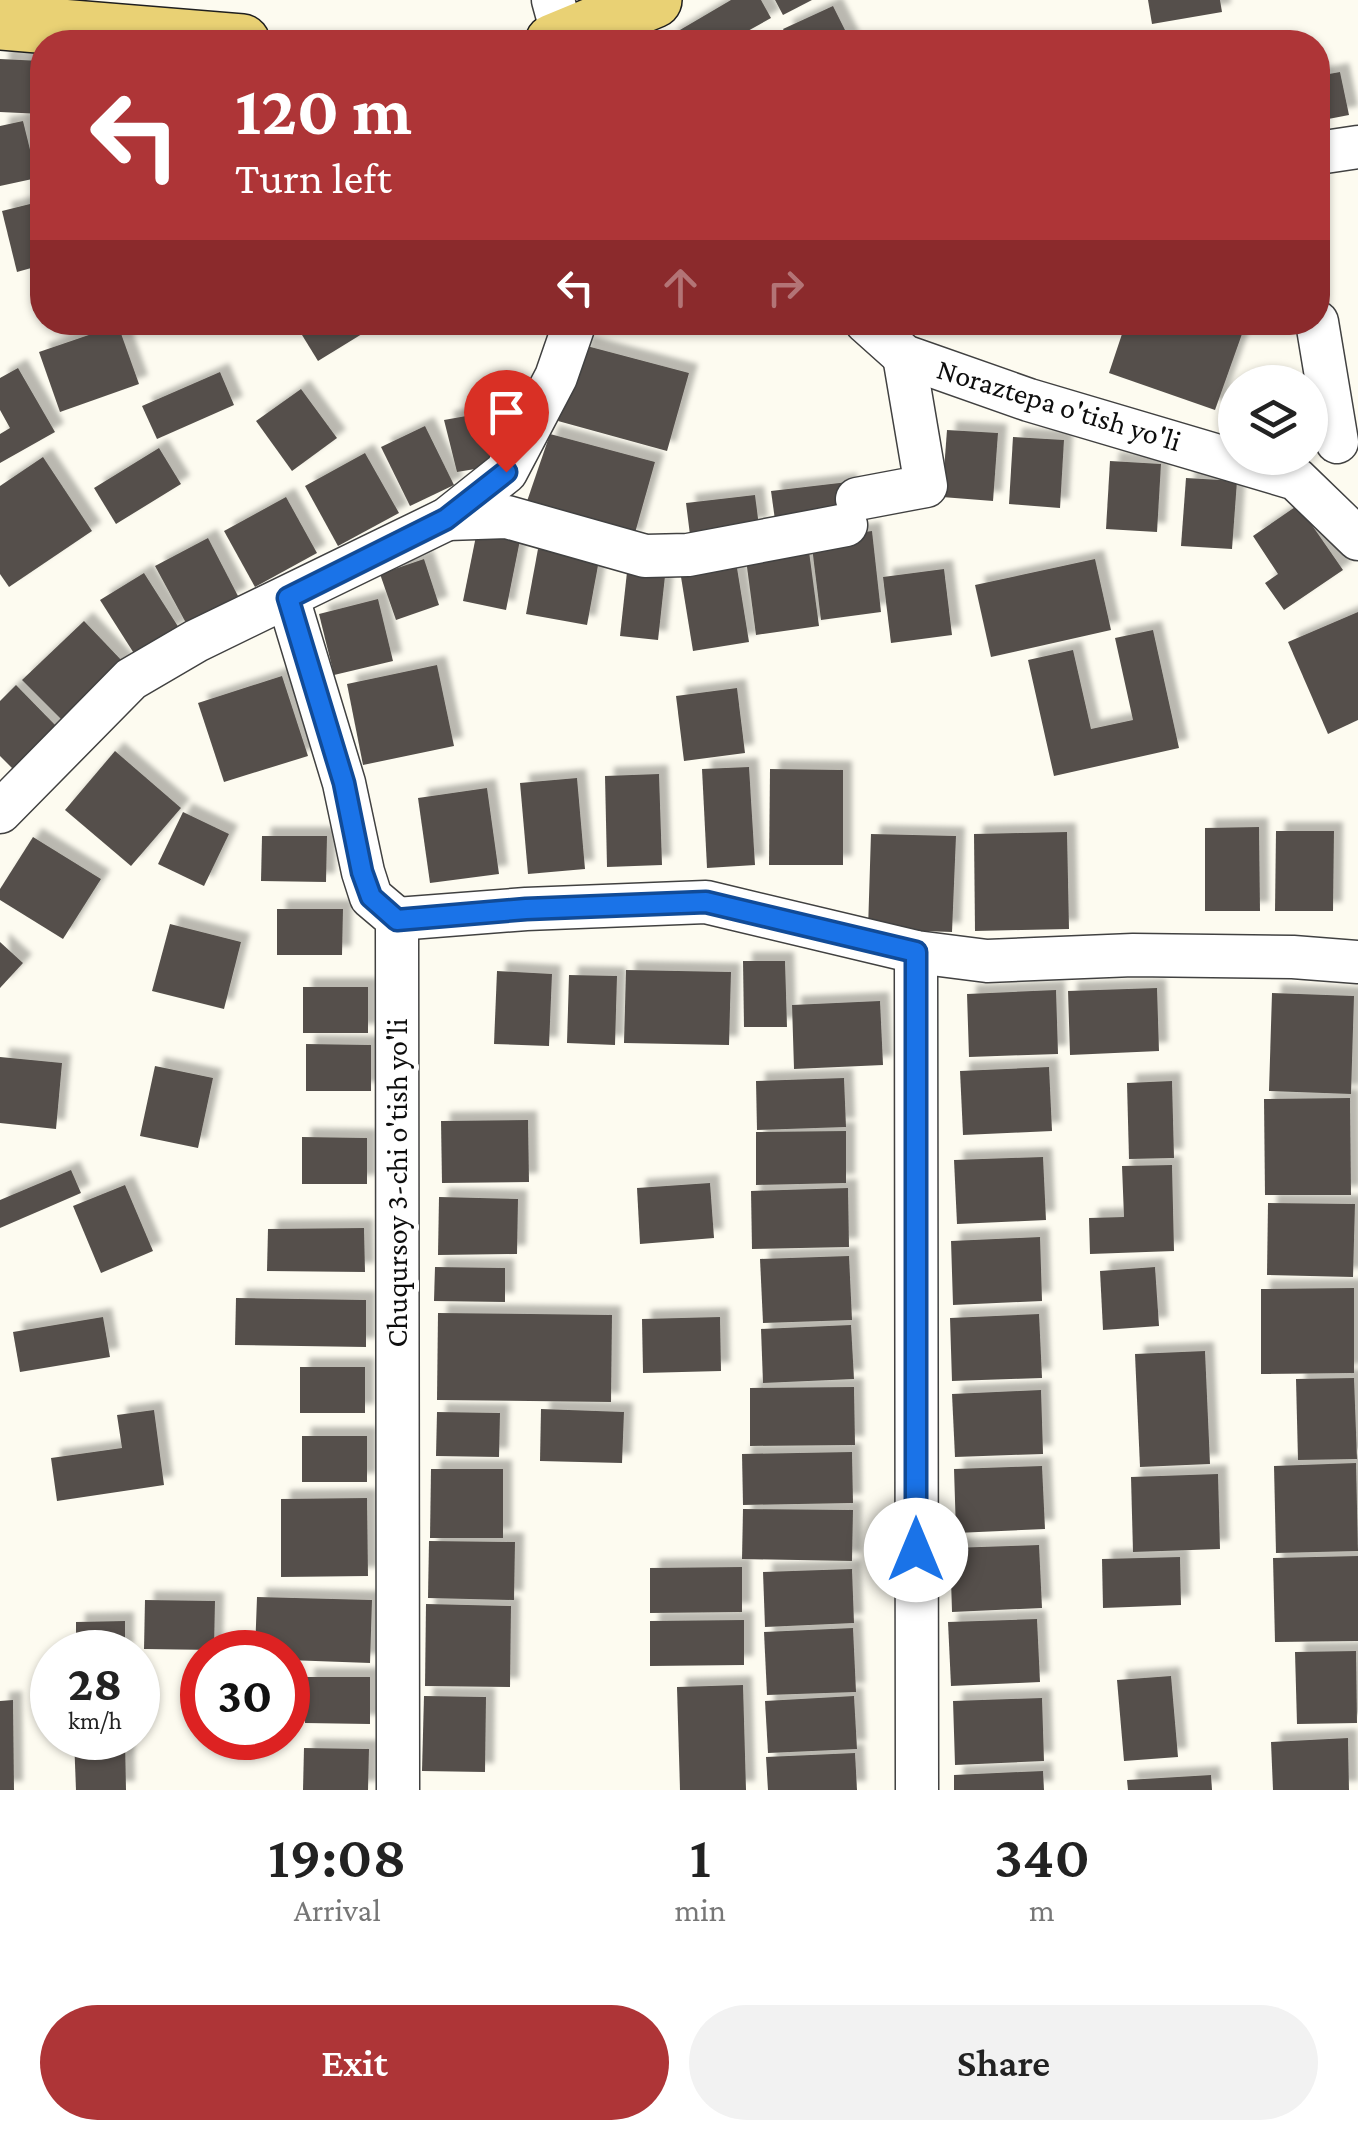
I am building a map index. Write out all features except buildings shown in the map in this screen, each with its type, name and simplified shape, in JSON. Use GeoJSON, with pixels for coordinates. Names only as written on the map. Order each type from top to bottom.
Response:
{"type":"FeatureCollection","features":[{"type":"Feature","properties":{"kind":"main road"},"geometry":{"type":"LineString","coordinates":[[556,27],[654,0]]}},
{"type":"Feature","properties":{"kind":"main road"},"geometry":{"type":"LineString","coordinates":[[0,22],[97,30]]}},
{"type":"Feature","properties":{"kind":"street"},"geometry":{"type":"LineString","coordinates":[[1330,152],[1358,147]]}},
{"type":"Feature","properties":{"kind":"street"},"geometry":{"type":"LineString","coordinates":[[0,812],[131,679],[196,641],[446,519],[506,472],[556,377],[571,335]]}},
{"type":"Feature","properties":{"kind":"street","name":"Noraztepa o'tish yo'li"},"geometry":{"type":"LineString","coordinates":[[881,335],[904,356],[1029,400],[1296,479],[1358,539]]}},
{"type":"Feature","properties":{"kind":"street"},"geometry":{"type":"LineString","coordinates":[[1296,479],[1348,439],[1320,335]]}},
{"type":"Feature","properties":{"kind":"street"},"geometry":{"type":"LineString","coordinates":[[446,519],[507,517],[645,556],[688,555],[852,512],[926,486],[904,356]]}},
{"type":"Feature","properties":{"kind":"street"},"geometry":{"type":"LineString","coordinates":[[288,598],[344,783],[362,872],[371,897],[397,920],[526,909],[706,902],[916,952],[987,961],[1133,955],[1358,962]]}},
{"type":"Feature","properties":{"kind":"street","name":"Chuqursoy 3-chi o'tish yo'li"},"geometry":{"type":"LineString","coordinates":[[397,920],[398,1790]]}},
{"type":"Feature","properties":{"kind":"street"},"geometry":{"type":"LineString","coordinates":[[916,952],[917,1790]]}},
{"type":"Feature","properties":{"kind":"route"},"geometry":{"type":"LineString","coordinates":[[506,472],[446,519],[288,598],[344,783],[371,897],[397,920],[526,909],[706,902],[916,952],[916,1550]]}}]}
